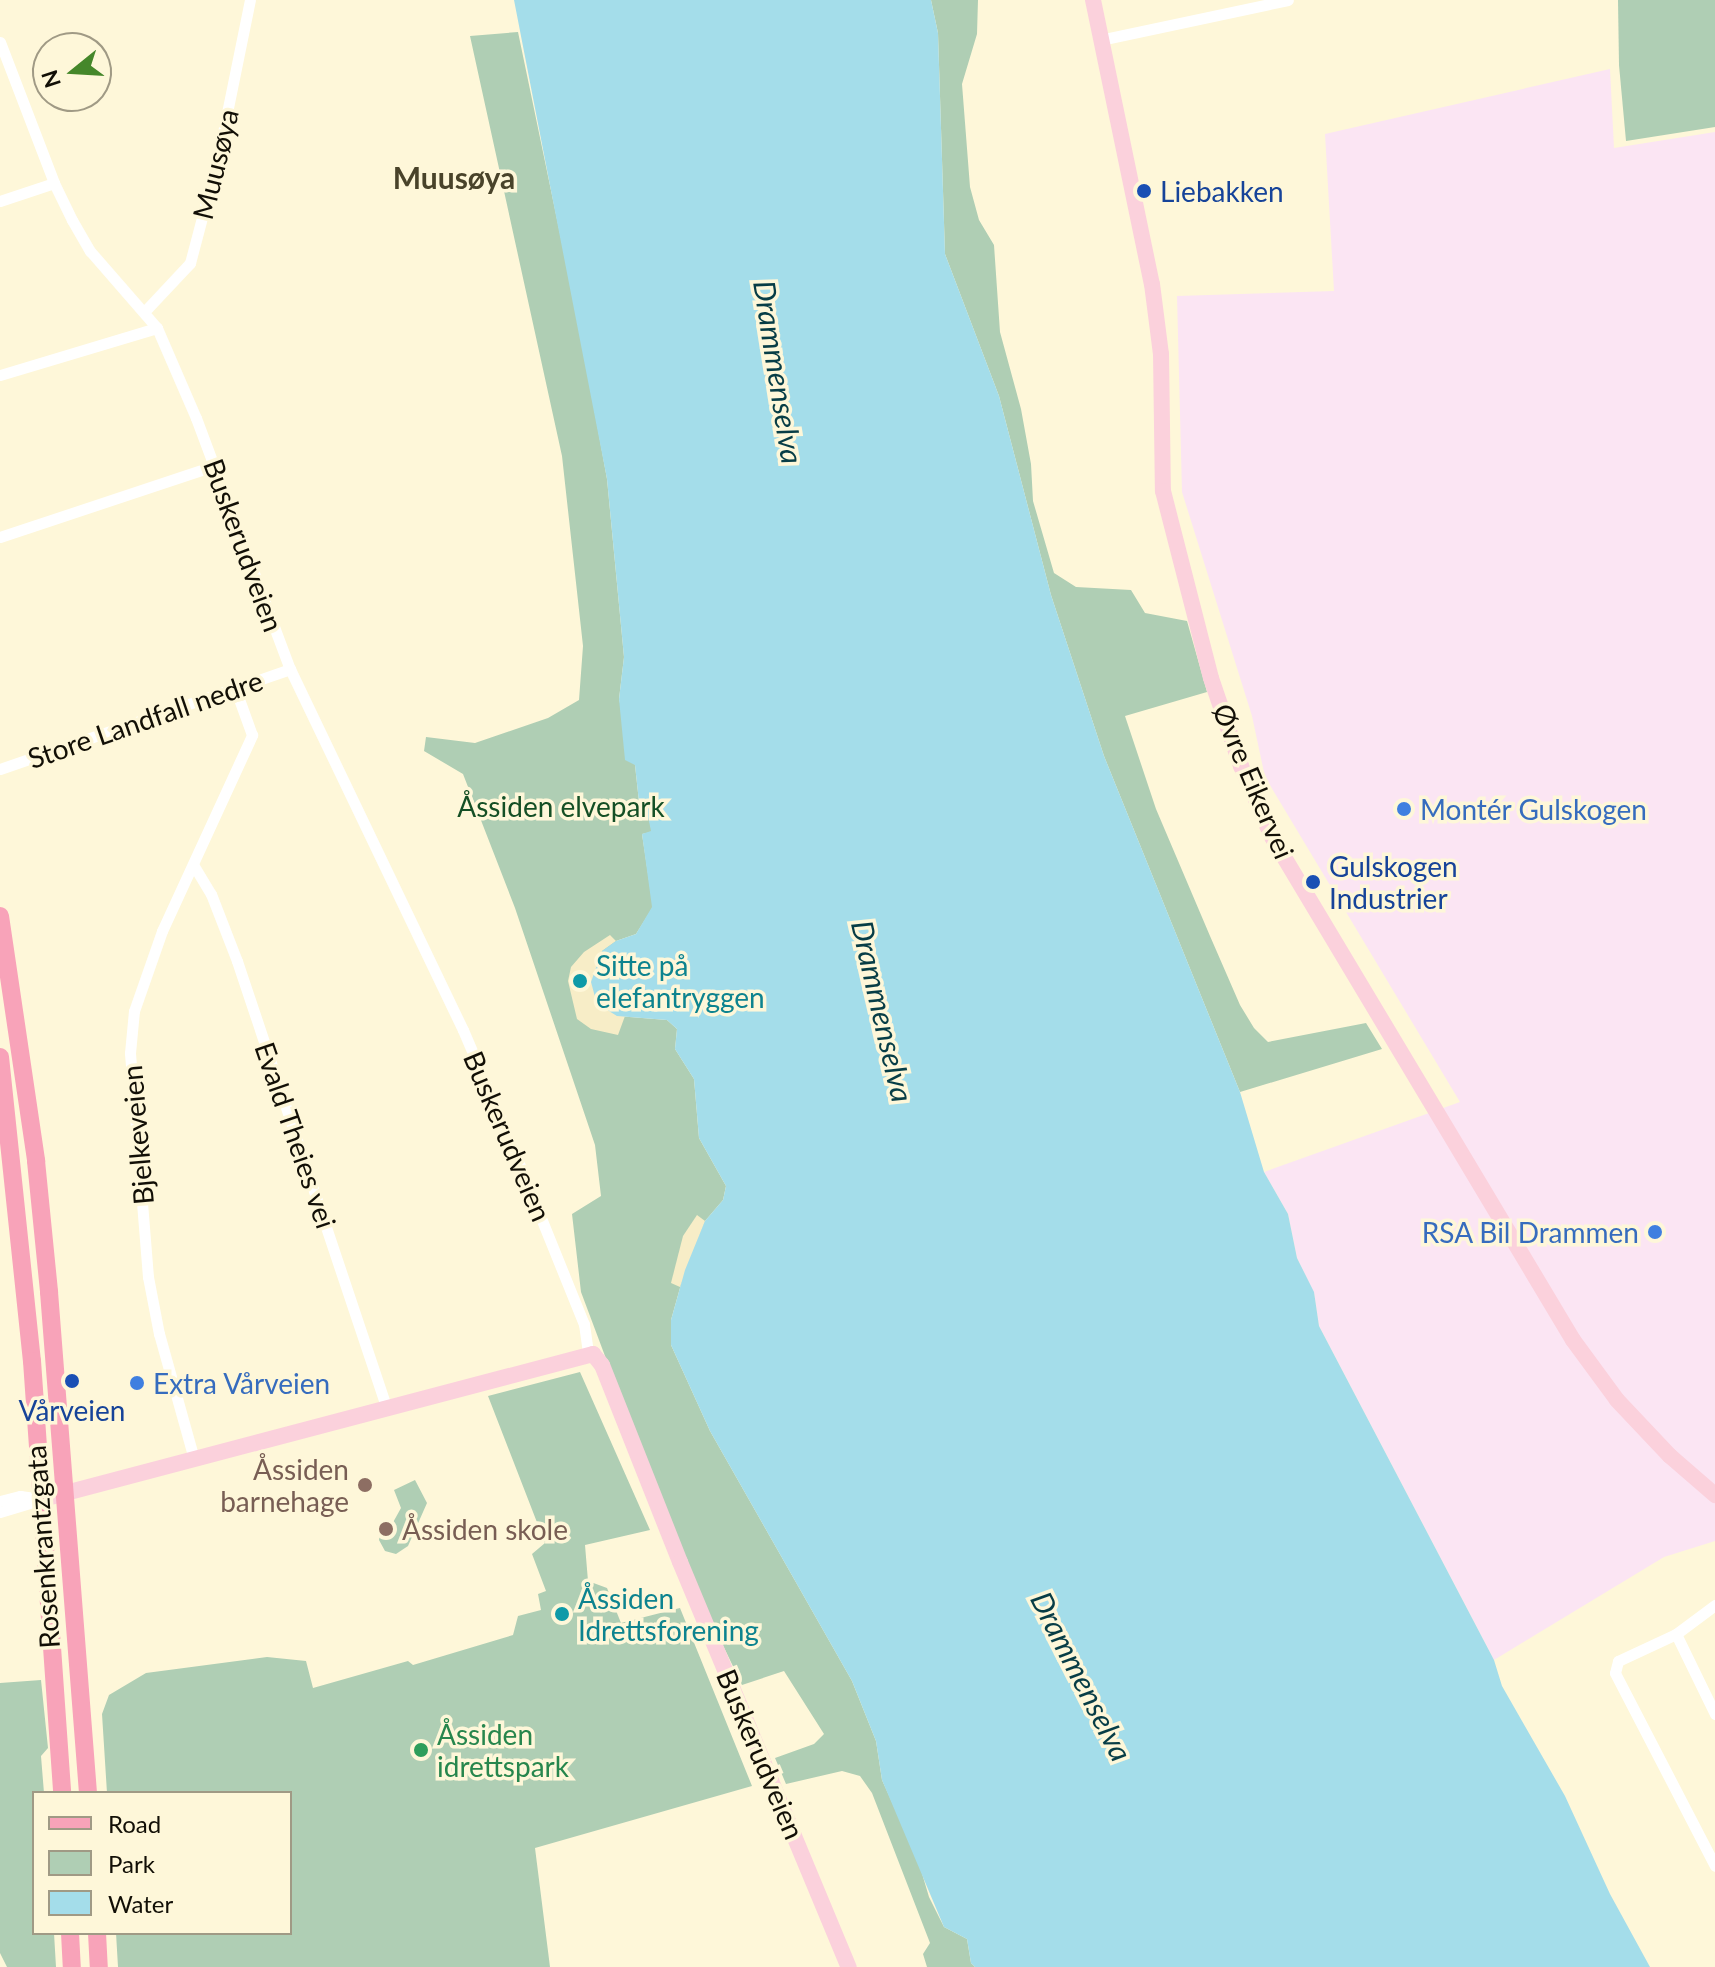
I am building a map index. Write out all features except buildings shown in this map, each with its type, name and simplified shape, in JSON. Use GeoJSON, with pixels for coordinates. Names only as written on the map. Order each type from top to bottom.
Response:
{"type":"FeatureCollection","features":[{"type":"Feature","properties":{"kind":"main road","name":"Øvre Eikervei"},"geometry":{"type":"LineString","coordinates":[[1093,0],[1152,284],[1161,354],[1163,491],[1211,678],[1241,766],[1272,837],[1573,1340],[1617,1400],[1713,1495]]}},
{"type":"Feature","properties":{"kind":"main road","name":"Rosenkrantzgata"},"geometry":{"type":"LineString","coordinates":[[0,916],[36,1161],[67,1494],[88,1791]]}},
{"type":"Feature","properties":{"kind":"main road","name":"Rosenkrantzgata"},"geometry":{"type":"LineString","coordinates":[[0,1057],[14,1162],[43,1499],[62,1791]]}},
{"type":"Feature","properties":{"kind":"main road"},"geometry":{"type":"LineString","coordinates":[[43,1499],[588,1353]]}},
{"type":"Feature","properties":{"kind":"main road","name":"Buskerudveien"},"geometry":{"type":"LineString","coordinates":[[588,1353],[598,1357],[602,1365],[680,1562],[849,1967]]}},
{"type":"Feature","properties":{"kind":"main road"},"geometry":{"type":"LineString","coordinates":[[70,1935],[72,1967]]}},
{"type":"Feature","properties":{"kind":"main road"},"geometry":{"type":"LineString","coordinates":[[97,1935],[99,1967]]}},
{"type":"Feature","properties":{"kind":"street","name":"Muusøya"},"geometry":{"type":"LineString","coordinates":[[145,311],[190,263],[227,118],[250,0]]}},
{"type":"Feature","properties":{"kind":"street"},"geometry":{"type":"LineString","coordinates":[[1100,40],[1288,0]]}},
{"type":"Feature","properties":{"kind":"street","name":"Buskerudveien"},"geometry":{"type":"LineString","coordinates":[[0,42],[54,183],[90,251],[157,328],[214,466],[290,669],[463,1030],[555,1247],[588,1339],[588,1353]]}},
{"type":"Feature","properties":{"kind":"street"},"geometry":{"type":"LineString","coordinates":[[0,201],[54,183]]}},
{"type":"Feature","properties":{"kind":"street"},"geometry":{"type":"LineString","coordinates":[[0,375],[157,328]]}},
{"type":"Feature","properties":{"kind":"street"},"geometry":{"type":"LineString","coordinates":[[0,537],[214,466]]}},
{"type":"Feature","properties":{"kind":"street","name":"Store Landfall nedre"},"geometry":{"type":"LineString","coordinates":[[0,769],[290,669]]}},
{"type":"Feature","properties":{"kind":"street","name":"Bjelkeveien"},"geometry":{"type":"LineString","coordinates":[[194,1459],[159,1334],[148,1277],[130,1053],[134,1011],[147,969],[252,735],[235,688]]}},
{"type":"Feature","properties":{"kind":"street","name":"Evald Theies vei"},"geometry":{"type":"LineString","coordinates":[[194,866],[211,894],[237,961],[387,1409]]}},
{"type":"Feature","properties":{"kind":"street"},"geometry":{"type":"LineString","coordinates":[[0,1501],[20,1496],[43,1499]]}},
{"type":"Feature","properties":{"kind":"street"},"geometry":{"type":"LineString","coordinates":[[0,1512],[43,1499]]}},
{"type":"Feature","properties":{"kind":"street"},"geometry":{"type":"LineString","coordinates":[[1715,1605],[1676,1634],[1618,1661],[1615,1673],[1715,1866]]}},
{"type":"Feature","properties":{"kind":"street"},"geometry":{"type":"LineString","coordinates":[[1676,1634],[1715,1714]]}},
{"type":"Feature","properties":{"kind":"shaded area"},"geometry":{"type":"Polygon","coordinates":[[[1610,69],[1614,148],[1715,132],[1715,1541],[1664,1557],[1494,1660],[1319,1326],[1314,1293],[1297,1258],[1288,1214],[1264,1172],[1460,1102],[1265,777],[1252,716],[1182,492],[1177,296],[1334,291],[1325,134],[1610,69]]]}},
{"type":"Feature","properties":{"kind":"green space"},"geometry":{"type":"Polygon","coordinates":[[[931,0],[978,0],[977,34],[962,84],[970,187],[979,220],[994,245],[1000,332],[1021,409],[1031,464],[1033,501],[1054,573],[1076,587],[1131,590],[1145,613],[1187,621],[1207,692],[1125,716],[1156,809],[1210,936],[1240,1005],[1254,1028],[1268,1042],[1366,1023],[1382,1049],[1240,1092],[1104,756],[1051,595],[999,396],[945,254],[938,33],[931,0]]]}},
{"type":"Feature","properties":{"kind":"green space"},"geometry":{"type":"Polygon","coordinates":[[[1618,0],[1715,0],[1715,127],[1626,141],[1619,65],[1618,0]]]}},
{"type":"Feature","properties":{"kind":"green space","name":"Åssiden elvepark"},"geometry":{"type":"Polygon","coordinates":[[[518,32],[578,320],[607,479],[624,657],[619,699],[635,765],[639,802],[645,801],[652,832],[642,834],[653,907],[636,934],[616,941],[617,1016],[667,1020],[677,1029],[675,1049],[694,1079],[699,1138],[726,1186],[723,1200],[705,1221],[685,1270],[671,1320],[671,1345],[710,1431],[852,1681],[876,1741],[882,1780],[918,1860],[929,1897],[944,1927],[967,1939],[971,1963],[975,1967],[927,1967],[923,1954],[930,1943],[872,1793],[860,1776],[842,1771],[786,1784],[775,1758],[814,1744],[824,1734],[784,1671],[742,1685],[705,1608],[656,1492],[581,1292],[572,1214],[601,1196],[595,1145],[515,908],[463,774],[424,751],[426,737],[475,743],[548,718],[579,700],[583,646],[562,456],[470,36],[518,32]]]}},
{"type":"Feature","properties":{"kind":"green space","name":"Åssiden idrettspark"},"geometry":{"type":"Polygon","coordinates":[[[580,1372],[650,1530],[585,1545],[588,1581],[607,1588],[621,1623],[680,1608],[752,1786],[535,1848],[550,1967],[118,1967],[116,1935],[292,1935],[292,1791],[107,1791],[102,1714],[109,1695],[146,1673],[267,1657],[306,1661],[313,1688],[408,1661],[413,1665],[513,1635],[518,1616],[541,1610],[538,1594],[546,1591],[532,1554],[545,1543],[488,1396],[580,1372]]]}},
{"type":"Feature","properties":{"kind":"green space"},"geometry":{"type":"Polygon","coordinates":[[[415,1480],[427,1503],[408,1546],[396,1554],[385,1551],[379,1540],[381,1528],[391,1526],[401,1508],[394,1490],[415,1480]]]}},
{"type":"Feature","properties":{"kind":"green space"},"geometry":{"type":"Polygon","coordinates":[[[41,1680],[48,1748],[41,1756],[44,1791],[32,1791],[32,1935],[54,1935],[56,1967],[7,1967],[0,1953],[0,1683],[41,1680]]]}},
{"type":"Feature","properties":{"kind":"sand"},"geometry":{"type":"Polygon","coordinates":[[[610,935],[616,941],[602,951],[617,1016],[625,1016],[618,1035],[591,1029],[577,1019],[568,981],[571,967],[584,952],[610,935]]]}},
{"type":"Feature","properties":{"kind":"sand"},"geometry":{"type":"Polygon","coordinates":[[[697,1215],[705,1221],[680,1287],[671,1283],[683,1236],[697,1215]]]}},
{"type":"Feature","properties":{"kind":"water","name":"Drammenselva"},"geometry":{"type":"Polygon","coordinates":[[[514,0],[931,0],[938,33],[945,254],[999,396],[1051,595],[1104,756],[1240,1092],[1264,1172],[1288,1214],[1297,1258],[1314,1292],[1319,1326],[1494,1660],[1502,1686],[1565,1796],[1610,1894],[1650,1967],[975,1967],[971,1963],[967,1939],[944,1927],[882,1780],[876,1741],[852,1681],[710,1431],[671,1345],[671,1320],[685,1270],[705,1221],[723,1200],[726,1186],[699,1138],[694,1079],[675,1049],[677,1029],[667,1020],[617,1016],[604,1008],[595,997],[591,982],[602,951],[616,941],[636,934],[652,907],[642,834],[651,831],[645,802],[639,802],[635,765],[625,760],[619,699],[624,657],[607,479],[514,0]]]}},
{"type":"Feature","properties":{"kind":"place","name":"Liebakken"},"geometry":{"type":"Point","coordinates":[1144,191]}},
{"type":"Feature","properties":{"kind":"place","name":"Montér Gulskogen"},"geometry":{"type":"Point","coordinates":[1404,809]}},
{"type":"Feature","properties":{"kind":"place","name":"Gulskogen Industrier"},"geometry":{"type":"Point","coordinates":[1313,882]}},
{"type":"Feature","properties":{"kind":"place","name":"Sitte på elefantryggen"},"geometry":{"type":"Point","coordinates":[580,981]}},
{"type":"Feature","properties":{"kind":"place","name":"RSA Bil Drammen"},"geometry":{"type":"Point","coordinates":[1655,1232]}},
{"type":"Feature","properties":{"kind":"place","name":"Vårveien"},"geometry":{"type":"Point","coordinates":[72,1381]}},
{"type":"Feature","properties":{"kind":"place","name":"Extra Vårveien"},"geometry":{"type":"Point","coordinates":[137,1383]}},
{"type":"Feature","properties":{"kind":"place","name":"Åssiden barnehage"},"geometry":{"type":"Point","coordinates":[365,1485]}},
{"type":"Feature","properties":{"kind":"place","name":"Åssiden skole"},"geometry":{"type":"Point","coordinates":[386,1529]}},
{"type":"Feature","properties":{"kind":"place","name":"Åssiden Idrettsforening"},"geometry":{"type":"Point","coordinates":[562,1614]}},
{"type":"Feature","properties":{"kind":"place","name":"Åssiden idrettspark"},"geometry":{"type":"Point","coordinates":[421,1750]}},
{"type":"Feature","properties":{"kind":"district","name":"Muusøya"},"geometry":{"type":"Point","coordinates":[454,177]}}]}
